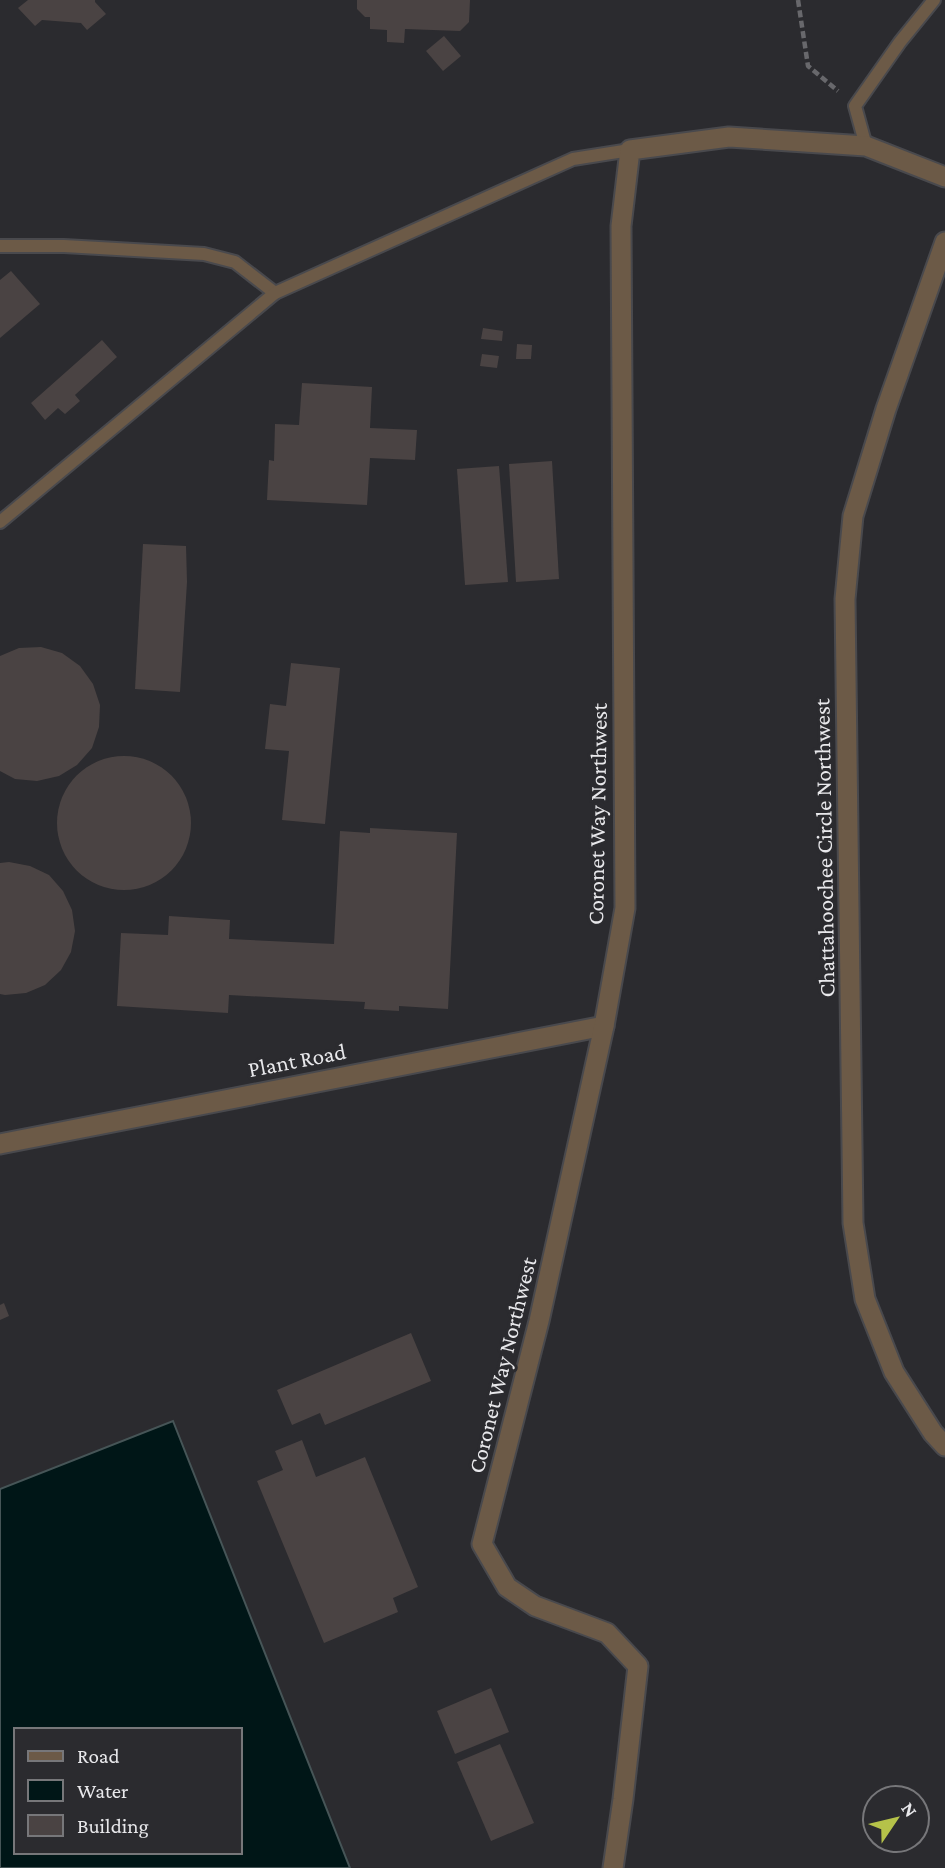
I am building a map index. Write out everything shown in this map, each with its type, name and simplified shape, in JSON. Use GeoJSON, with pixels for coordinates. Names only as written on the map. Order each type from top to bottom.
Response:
{"type":"FeatureCollection","features":[{"type":"Feature","properties":{"kind":"street"},"geometry":{"type":"LineString","coordinates":[[630,150],[729,137],[866,146],[945,177]]}},
{"type":"Feature","properties":{"kind":"street","name":"Coronet Way Northwest"},"geometry":{"type":"LineString","coordinates":[[613,1868],[638,1666],[607,1633],[536,1606],[507,1587],[482,1544],[539,1321],[604,1026],[625,908],[621,226],[630,150]]}},
{"type":"Feature","properties":{"kind":"street","name":"Chattahoochee Circle Northwest"},"geometry":{"type":"LineString","coordinates":[[945,242],[886,409],[853,516],[845,599],[853,1223],[865,1299],[894,1372],[933,1433],[945,1446]]}},
{"type":"Feature","properties":{"kind":"street","name":"Plant Road"},"geometry":{"type":"LineString","coordinates":[[0,1143],[604,1026]]}},
{"type":"Feature","properties":{"kind":"lane"},"geometry":{"type":"LineString","coordinates":[[866,146],[855,106],[900,42],[934,0]]}},
{"type":"Feature","properties":{"kind":"lane"},"geometry":{"type":"LineString","coordinates":[[0,522],[275,293],[573,159],[630,150]]}},
{"type":"Feature","properties":{"kind":"lane"},"geometry":{"type":"LineString","coordinates":[[0,246],[64,246],[204,254],[235,262],[275,293]]}},
{"type":"Feature","properties":{"kind":"path"},"geometry":{"type":"LineString","coordinates":[[798,0],[808,66],[855,106]]}},
{"type":"Feature","properties":{"kind":"water"},"geometry":{"type":"Polygon","coordinates":[[[173,1421],[350,1868],[0,1868],[0,1489],[173,1421]]]}},
{"type":"Feature","properties":{"kind":"building"},"geometry":{"type":"Polygon","coordinates":[[[28,0],[95,0],[106,14],[87,30],[81,23],[42,20],[35,26],[18,8],[28,0]]]}},
{"type":"Feature","properties":{"kind":"building"},"geometry":{"type":"Polygon","coordinates":[[[357,0],[470,0],[469,22],[460,31],[405,29],[404,43],[387,42],[387,30],[370,29],[370,17],[365,17],[357,9],[357,0]]]}},
{"type":"Feature","properties":{"kind":"building"},"geometry":{"type":"Polygon","coordinates":[[[444,36],[461,56],[443,71],[426,51],[444,36]]]}},
{"type":"Feature","properties":{"kind":"building"},"geometry":{"type":"Polygon","coordinates":[[[11,271],[40,304],[0,338],[0,280],[11,271]]]}},
{"type":"Feature","properties":{"kind":"building"},"geometry":{"type":"Polygon","coordinates":[[[483,328],[503,331],[502,341],[481,339],[483,328]]]}},
{"type":"Feature","properties":{"kind":"building"},"geometry":{"type":"Polygon","coordinates":[[[102,340],[117,357],[75,395],[80,401],[65,414],[58,408],[45,420],[31,403],[102,340]]]}},
{"type":"Feature","properties":{"kind":"building"},"geometry":{"type":"Polygon","coordinates":[[[517,344],[532,345],[531,359],[516,359],[517,344]]]}},
{"type":"Feature","properties":{"kind":"building"},"geometry":{"type":"Polygon","coordinates":[[[482,354],[499,356],[497,368],[480,366],[482,354]]]}},
{"type":"Feature","properties":{"kind":"building"},"geometry":{"type":"Polygon","coordinates":[[[302,383],[372,387],[370,428],[417,430],[415,460],[370,458],[367,505],[267,500],[269,460],[274,461],[275,424],[299,425],[302,383]]]}},
{"type":"Feature","properties":{"kind":"building"},"geometry":{"type":"Polygon","coordinates":[[[552,461],[559,579],[516,582],[509,464],[552,461]]]}},
{"type":"Feature","properties":{"kind":"building"},"geometry":{"type":"Polygon","coordinates":[[[499,466],[508,582],[465,585],[457,469],[499,466]]]}},
{"type":"Feature","properties":{"kind":"building"},"geometry":{"type":"Polygon","coordinates":[[[143,544],[186,546],[187,582],[180,692],[135,689],[143,544]]]}},
{"type":"Feature","properties":{"kind":"building"},"geometry":{"type":"Polygon","coordinates":[[[41,647],[62,653],[80,666],[93,684],[100,705],[99,727],[92,748],[77,765],[59,776],[37,781],[15,779],[0,771],[0,656],[19,648],[41,647]]]}},
{"type":"Feature","properties":{"kind":"building"},"geometry":{"type":"Polygon","coordinates":[[[291,663],[340,668],[325,824],[282,820],[289,751],[265,749],[270,704],[286,706],[291,663]]]}},
{"type":"Feature","properties":{"kind":"building"},"geometry":{"type":"Polygon","coordinates":[[[124,756],[149,761],[171,776],[186,798],[191,823],[186,848],[171,870],[149,885],[124,890],[99,885],[77,870],[62,848],[57,823],[62,798],[77,776],[99,761],[124,756]]]}},
{"type":"Feature","properties":{"kind":"building"},"geometry":{"type":"Polygon","coordinates":[[[370,828],[457,833],[448,1009],[399,1006],[399,1011],[364,1009],[365,1002],[229,995],[228,1013],[117,1006],[121,933],[168,935],[169,916],[230,920],[229,939],[334,944],[340,831],[370,833],[370,828]]]}},
{"type":"Feature","properties":{"kind":"building"},"geometry":{"type":"Polygon","coordinates":[[[0,863],[30,866],[49,875],[63,891],[72,910],[75,931],[71,952],[61,970],[45,985],[26,993],[5,995],[0,994],[0,863]]]}},
{"type":"Feature","properties":{"kind":"building"},"geometry":{"type":"Polygon","coordinates":[[[4,1303],[9,1316],[0,1320],[0,1305],[4,1303]]]}},
{"type":"Feature","properties":{"kind":"building"},"geometry":{"type":"Polygon","coordinates":[[[411,1333],[431,1381],[325,1425],[320,1413],[292,1425],[277,1390],[411,1333]]]}},
{"type":"Feature","properties":{"kind":"building"},"geometry":{"type":"Polygon","coordinates":[[[302,1440],[316,1477],[365,1457],[418,1587],[393,1598],[398,1612],[324,1643],[257,1481],[283,1470],[275,1451],[302,1440]]]}},
{"type":"Feature","properties":{"kind":"building"},"geometry":{"type":"Polygon","coordinates":[[[491,1688],[509,1732],[455,1754],[437,1711],[491,1688]]]}},
{"type":"Feature","properties":{"kind":"building"},"geometry":{"type":"Polygon","coordinates":[[[500,1744],[534,1823],[491,1841],[457,1762],[500,1744]]]}}]}
